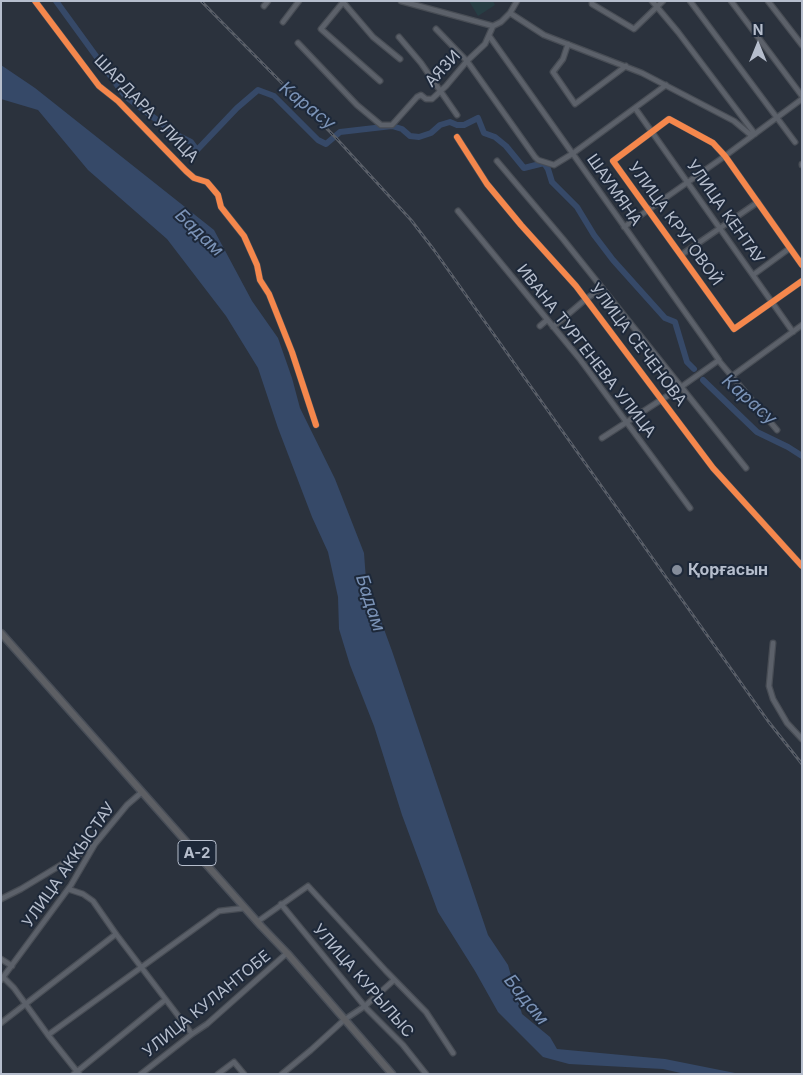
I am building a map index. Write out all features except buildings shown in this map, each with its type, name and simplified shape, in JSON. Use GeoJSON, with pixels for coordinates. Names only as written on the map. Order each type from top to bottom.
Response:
{"type":"FeatureCollection","features":[{"type":"Feature","properties":{"kind":"highway","name":"A-2"},"geometry":{"type":"LineString","coordinates":[[1,633],[257,922],[288,954],[392,1074]]}},
{"type":"Feature","properties":{"kind":"street","name":"ШАРДАРА УЛИЦА"},"geometry":{"type":"LineString","coordinates":[[35,1],[99,86],[118,101],[186,171],[194,178],[207,182],[218,195],[222,207],[244,236],[257,265],[260,280],[269,294],[292,352],[316,425]]}},
{"type":"Feature","properties":{"kind":"street"},"geometry":{"type":"LineString","coordinates":[[283,22],[298,1]]}},
{"type":"Feature","properties":{"kind":"street"},"geometry":{"type":"LineString","coordinates":[[401,1],[493,26],[501,22],[518,1]]}},
{"type":"Feature","properties":{"kind":"street"},"geometry":{"type":"LineString","coordinates":[[592,1],[592,4],[634,29],[663,1]]}},
{"type":"Feature","properties":{"kind":"street"},"geometry":{"type":"LineString","coordinates":[[652,1],[753,135]]}},
{"type":"Feature","properties":{"kind":"street"},"geometry":{"type":"LineString","coordinates":[[690,1],[794,142]]}},
{"type":"Feature","properties":{"kind":"street"},"geometry":{"type":"LineString","coordinates":[[624,227],[726,156],[802,97],[731,1]]}},
{"type":"Feature","properties":{"kind":"street"},"geometry":{"type":"LineString","coordinates":[[768,1],[802,46]]}},
{"type":"Feature","properties":{"kind":"street"},"geometry":{"type":"LineString","coordinates":[[380,81],[321,29],[344,2],[372,36],[400,59]]}},
{"type":"Feature","properties":{"kind":"street"},"geometry":{"type":"LineString","coordinates":[[510,13],[544,35],[626,66],[666,85],[734,121],[753,135]]}},
{"type":"Feature","properties":{"kind":"street","name":"АЯЗИ"},"geometry":{"type":"LineString","coordinates":[[298,43],[357,105],[381,125],[392,125],[421,94],[426,99],[432,99],[441,91],[467,61],[485,44],[490,37],[493,26]]}},
{"type":"Feature","properties":{"kind":"street"},"geometry":{"type":"LineString","coordinates":[[436,30],[467,61],[535,157],[538,160],[554,164],[572,154],[666,85]]}},
{"type":"Feature","properties":{"kind":"street"},"geometry":{"type":"LineString","coordinates":[[399,37],[457,115]]}},
{"type":"Feature","properties":{"kind":"street","name":"ШАУМЯНА"},"geometry":{"type":"LineString","coordinates":[[490,37],[718,359],[777,430]]}},
{"type":"Feature","properties":{"kind":"street"},"geometry":{"type":"LineString","coordinates":[[568,44],[563,59],[553,72],[575,104],[626,66]]}},
{"type":"Feature","properties":{"kind":"street","name":"УЛИЦА КЕНТАУ"},"geometry":{"type":"LineString","coordinates":[[635,108],[793,332]]}},
{"type":"Feature","properties":{"kind":"street","name":"УЛИЦА КРУГОВОЙ"},"geometry":{"type":"LineString","coordinates":[[773,303],[734,330],[613,161],[669,119],[714,143],[726,156],[802,265]]}},
{"type":"Feature","properties":{"kind":"street","name":"УЛИЦА СЕЧЕНОВА"},"geometry":{"type":"LineString","coordinates":[[457,137],[487,184],[586,299],[713,468],[802,566]]}},
{"type":"Feature","properties":{"kind":"street"},"geometry":{"type":"LineString","coordinates":[[497,160],[746,468]]}},
{"type":"Feature","properties":{"kind":"street"},"geometry":{"type":"LineString","coordinates":[[681,255],[758,202]]}},
{"type":"Feature","properties":{"kind":"street","name":"ИВАНА ТУРГЕНЕВА УЛИЦА"},"geometry":{"type":"LineString","coordinates":[[458,211],[553,327],[627,422],[690,508]]}},
{"type":"Feature","properties":{"kind":"street"},"geometry":{"type":"LineString","coordinates":[[753,275],[790,248]]}},
{"type":"Feature","properties":{"kind":"street"},"geometry":{"type":"LineString","coordinates":[[773,303],[802,281]]}},
{"type":"Feature","properties":{"kind":"street"},"geometry":{"type":"LineString","coordinates":[[553,327],[602,288]]}},
{"type":"Feature","properties":{"kind":"street"},"geometry":{"type":"LineString","coordinates":[[540,326],[547,320]]}},
{"type":"Feature","properties":{"kind":"street"},"geometry":{"type":"LineString","coordinates":[[732,376],[802,325]]}},
{"type":"Feature","properties":{"kind":"street","name":"УЛИЦА СЕЧЕНОВА"},"geometry":{"type":"LineString","coordinates":[[662,400],[718,359]]}},
{"type":"Feature","properties":{"kind":"street"},"geometry":{"type":"LineString","coordinates":[[602,438],[662,400]]}},
{"type":"Feature","properties":{"kind":"street"},"geometry":{"type":"LineString","coordinates":[[773,643],[770,686],[773,699],[787,723],[802,739]]}},
{"type":"Feature","properties":{"kind":"street","name":"УЛИЦА АККЫСТАУ"},"geometry":{"type":"LineString","coordinates":[[2,979],[68,889],[95,844],[127,805],[142,792]]}},
{"type":"Feature","properties":{"kind":"street"},"geometry":{"type":"LineString","coordinates":[[1,899],[95,844]]}},
{"type":"Feature","properties":{"kind":"street"},"geometry":{"type":"LineString","coordinates":[[257,922],[308,886],[426,1012],[453,1053]]}},
{"type":"Feature","properties":{"kind":"street"},"geometry":{"type":"LineString","coordinates":[[68,889],[83,894],[93,901],[140,967],[192,1034]]}},
{"type":"Feature","properties":{"kind":"street","name":"УЛИЦА КУРЫЛЫС"},"geometry":{"type":"LineString","coordinates":[[281,904],[365,1006],[403,1045],[426,1074]]}},
{"type":"Feature","properties":{"kind":"street"},"geometry":{"type":"LineString","coordinates":[[48,1035],[220,911],[245,908]]}},
{"type":"Feature","properties":{"kind":"street"},"geometry":{"type":"LineString","coordinates":[[1,1023],[116,934]]}},
{"type":"Feature","properties":{"kind":"street","name":"УЛИЦА КУЛАНТОБЕ"},"geometry":{"type":"LineString","coordinates":[[141,1074],[207,1024],[288,954]]}},
{"type":"Feature","properties":{"kind":"street"},"geometry":{"type":"LineString","coordinates":[[1,960],[12,966]]}},
{"type":"Feature","properties":{"kind":"street"},"geometry":{"type":"LineString","coordinates":[[2,979],[26,1004],[77,1073],[165,1000]]}},
{"type":"Feature","properties":{"kind":"street"},"geometry":{"type":"LineString","coordinates":[[282,1074],[344,1020],[365,1006],[394,980]]}},
{"type":"Feature","properties":{"kind":"street"},"geometry":{"type":"LineString","coordinates":[[218,1074],[234,1062],[244,1074]]}},
{"type":"Feature","properties":{"kind":"green space"},"geometry":{"type":"Polygon","coordinates":[[[469,1],[493,1],[495,5],[478,16],[469,1]]]}},
{"type":"Feature","properties":{"kind":"water","name":"Бадам"},"geometry":{"type":"Polygon","coordinates":[[[1,65],[35,88],[214,230],[252,301],[278,338],[300,408],[335,479],[364,553],[366,580],[392,651],[488,935],[508,965],[522,1014],[550,1037],[557,1049],[665,1059],[740,1074],[685,1074],[663,1069],[569,1064],[543,1057],[498,1012],[438,912],[402,815],[374,726],[350,665],[339,629],[338,597],[328,552],[312,517],[278,428],[258,368],[226,316],[167,239],[88,170],[38,110],[1,99],[1,65]]]}},
{"type":"Feature","properties":{"kind":"waterway","name":"Карасу"},"geometry":{"type":"LineString","coordinates":[[56,1],[125,96],[177,135],[191,142],[197,150],[237,108],[258,90],[274,96],[318,140],[326,144],[340,132],[392,126],[402,129],[410,136],[419,137],[431,133],[440,125],[450,122],[464,125],[478,118],[484,133],[495,137],[506,146],[524,168],[544,163],[552,182],[577,207],[594,235],[613,260],[665,318],[675,322],[687,362],[694,369]]}},
{"type":"Feature","properties":{"kind":"waterway","name":"Карасу"},"geometry":{"type":"LineString","coordinates":[[703,380],[757,432],[802,456]]}},
{"type":"Feature","properties":{"kind":"railway"},"geometry":{"type":"LineString","coordinates":[[201,1],[336,138],[411,220],[768,721],[802,764]]}},
{"type":"Feature","properties":{"kind":"cycle path"},"geometry":{"type":"LineString","coordinates":[[35,1],[99,86],[118,101],[186,171],[194,178],[207,182],[218,195],[221,207],[244,236],[257,265],[260,280],[269,294],[292,352],[316,425]]}},
{"type":"Feature","properties":{"kind":"cycle path"},"geometry":{"type":"LineString","coordinates":[[802,265],[725,156],[713,143],[669,119],[613,161],[734,329],[802,281]]}},
{"type":"Feature","properties":{"kind":"cycle path"},"geometry":{"type":"LineString","coordinates":[[457,137],[487,184],[576,286],[713,468],[802,566]]}},
{"type":"Feature","properties":{"kind":"place","name":"Қорғасын"},"geometry":{"type":"Point","coordinates":[677,570]}}]}
